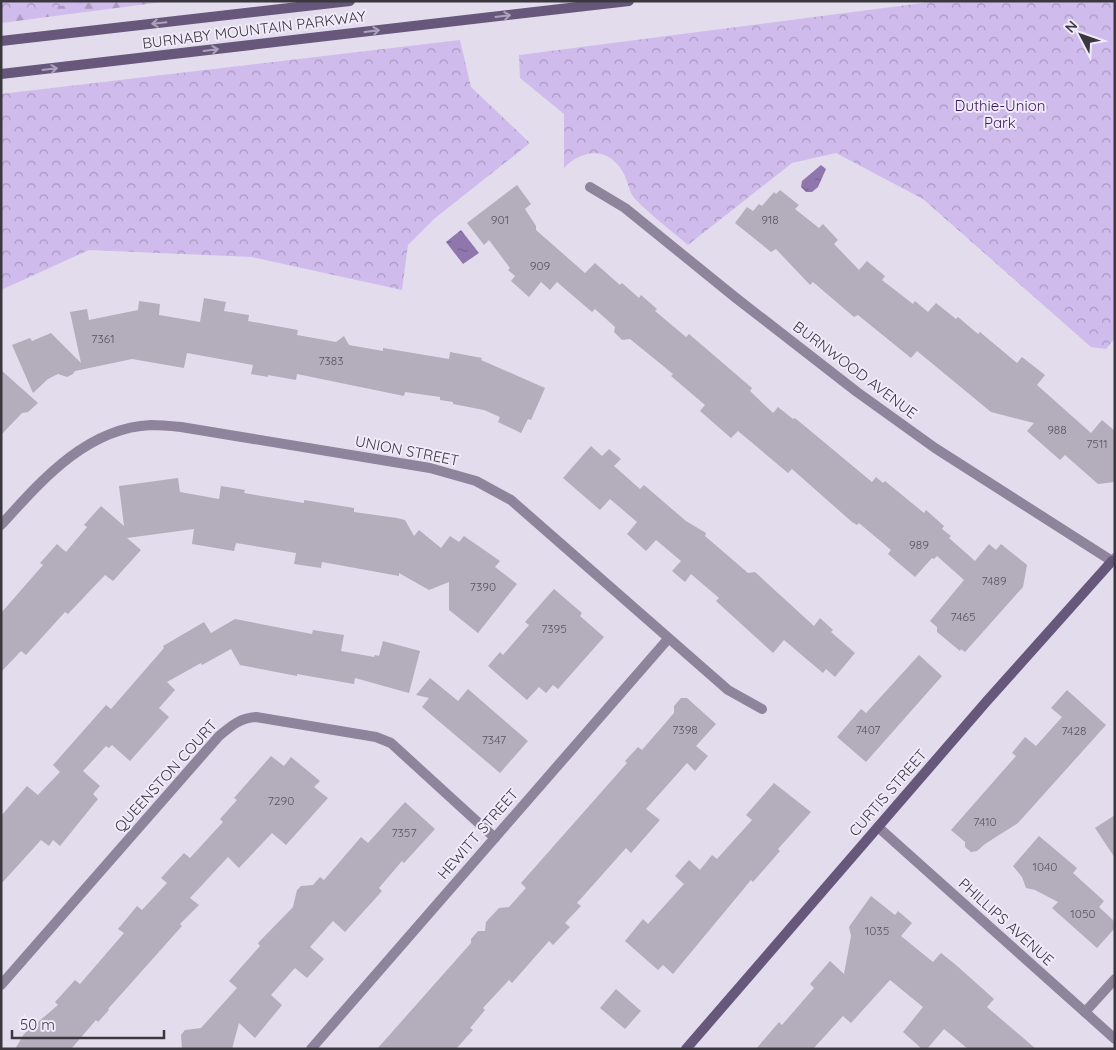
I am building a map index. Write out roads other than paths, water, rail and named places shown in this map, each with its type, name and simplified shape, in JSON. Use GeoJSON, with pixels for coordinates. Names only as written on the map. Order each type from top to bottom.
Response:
{"type":"FeatureCollection","features":[{"type":"Feature","properties":{"kind":"main road","name":"BURNABY MOUNTAIN PARKWAY"},"geometry":{"type":"LineString","coordinates":[[1,41],[350,1]]}},
{"type":"Feature","properties":{"kind":"main road","name":"BURNABY MOUNTAIN PARKWAY"},"geometry":{"type":"LineString","coordinates":[[1,74],[629,1]]}},
{"type":"Feature","properties":{"kind":"main road"},"geometry":{"type":"LineString","coordinates":[[1114,560],[1115,573]]}},
{"type":"Feature","properties":{"kind":"main road","name":"CURTIS STREET"},"geometry":{"type":"LineString","coordinates":[[686,1049],[1114,560]]}},
{"type":"Feature","properties":{"kind":"street","name":"BURNWOOD AVENUE"},"geometry":{"type":"LineString","coordinates":[[590,188],[625,208],[736,298],[865,398],[935,448],[1114,560]]}},
{"type":"Feature","properties":{"kind":"street","name":"UNION STREET"},"geometry":{"type":"LineString","coordinates":[[1,525],[44,477],[76,452],[114,432],[150,425],[181,427],[430,468],[476,481],[511,500],[728,690],[762,709]]}},
{"type":"Feature","properties":{"kind":"street","name":"HEWITT STREET"},"geometry":{"type":"LineString","coordinates":[[311,1049],[668,639]]}},
{"type":"Feature","properties":{"kind":"street","name":"QUEENSTON COURT"},"geometry":{"type":"LineString","coordinates":[[1,985],[219,736],[232,724],[245,718],[256,717],[376,737],[391,743],[495,838]]}},
{"type":"Feature","properties":{"kind":"street","name":"PHILLIPS AVENUE"},"geometry":{"type":"LineString","coordinates":[[878,828],[1115,1039]]}},
{"type":"Feature","properties":{"kind":"street"},"geometry":{"type":"LineString","coordinates":[[1085,1012],[1115,979]]}},
{"type":"Feature","properties":{"kind":"water"},"geometry":{"type":"Polygon","coordinates":[[[821,165],[826,169],[818,187],[812,192],[806,192],[801,187],[802,181],[821,165]]]}},
{"type":"Feature","properties":{"kind":"water"},"geometry":{"type":"Polygon","coordinates":[[[461,230],[479,253],[463,264],[446,242],[461,230]]]}},
{"type":"Feature","properties":{"kind":"park label","name":"Duthie-Union Park"},"geometry":{"type":"Point","coordinates":[1000,114]}}]}
